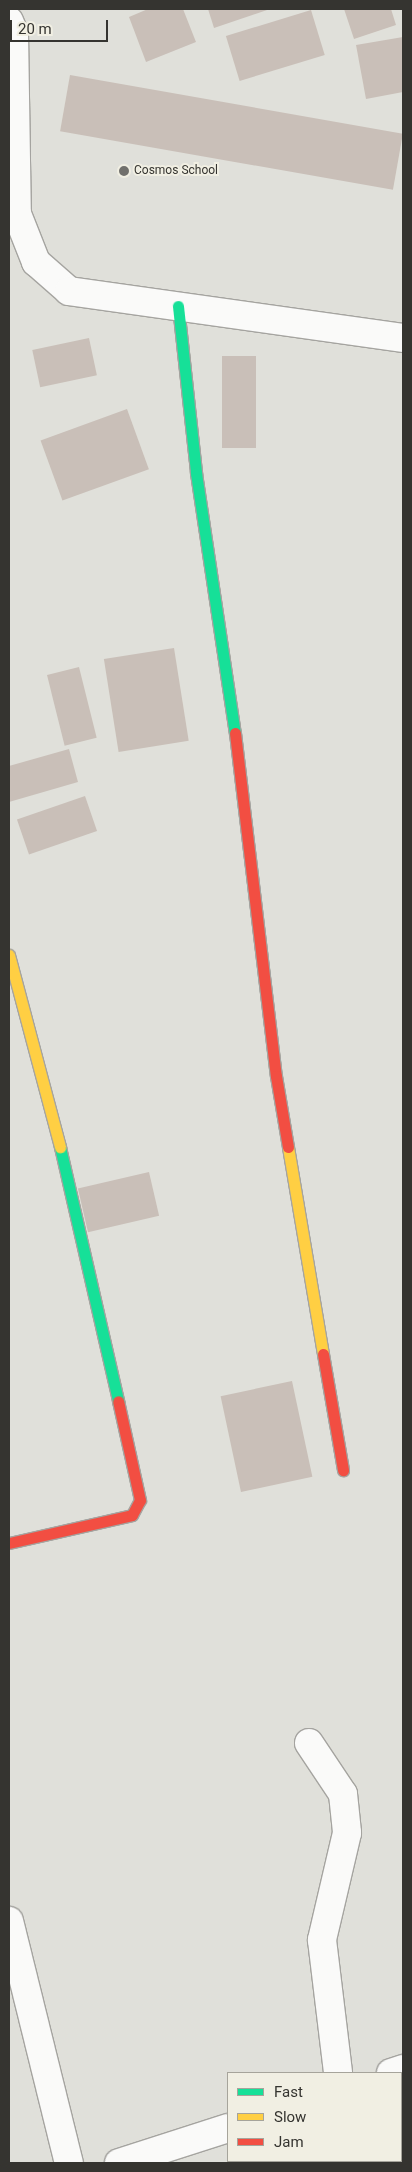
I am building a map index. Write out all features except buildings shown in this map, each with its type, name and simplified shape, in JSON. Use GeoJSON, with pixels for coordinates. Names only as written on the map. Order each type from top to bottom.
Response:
{"type":"FeatureCollection","features":[{"type":"Feature","properties":{"kind":"street"},"geometry":{"type":"LineString","coordinates":[[9,21],[14,33],[17,214],[36,262],[69,291],[403,338]]}},
{"type":"Feature","properties":{"kind":"street"},"geometry":{"type":"LineString","coordinates":[[178,306],[196,473],[230,688],[276,1076],[343,1470]]}},
{"type":"Feature","properties":{"kind":"street"},"geometry":{"type":"LineString","coordinates":[[9,955],[58,1137],[140,1500],[132,1515],[9,1543]]}},
{"type":"Feature","properties":{"kind":"street"},"geometry":{"type":"LineString","coordinates":[[310,1743],[343,1794],[346,1833],[322,1940],[338,2072]]}},
{"type":"Feature","properties":{"kind":"street"},"geometry":{"type":"LineString","coordinates":[[9,1921],[69,2163]]}},
{"type":"Feature","properties":{"kind":"street"},"geometry":{"type":"LineString","coordinates":[[119,2163],[227,2128]]}},
{"type":"Feature","properties":{"kind":"traffic: fast"},"geometry":{"type":"LineString","coordinates":[[178,306],[196,473],[235,733]]}},
{"type":"Feature","properties":{"kind":"traffic: fast"},"geometry":{"type":"LineString","coordinates":[[60,1147],[118,1401]]}},
{"type":"Feature","properties":{"kind":"traffic: slow"},"geometry":{"type":"LineString","coordinates":[[9,955],[60,1147]]}},
{"type":"Feature","properties":{"kind":"traffic: slow"},"geometry":{"type":"LineString","coordinates":[[288,1147],[323,1354]]}},
{"type":"Feature","properties":{"kind":"traffic: jam"},"geometry":{"type":"LineString","coordinates":[[235,733],[276,1076],[288,1147]]}},
{"type":"Feature","properties":{"kind":"traffic: jam"},"geometry":{"type":"LineString","coordinates":[[323,1354],[343,1470]]}},
{"type":"Feature","properties":{"kind":"traffic: jam"},"geometry":{"type":"LineString","coordinates":[[9,1543],[132,1515],[140,1500],[118,1401]]}},
{"type":"Feature","properties":{"kind":"place","name":"Cosmos School"},"geometry":{"type":"Point","coordinates":[124,171]}}]}
